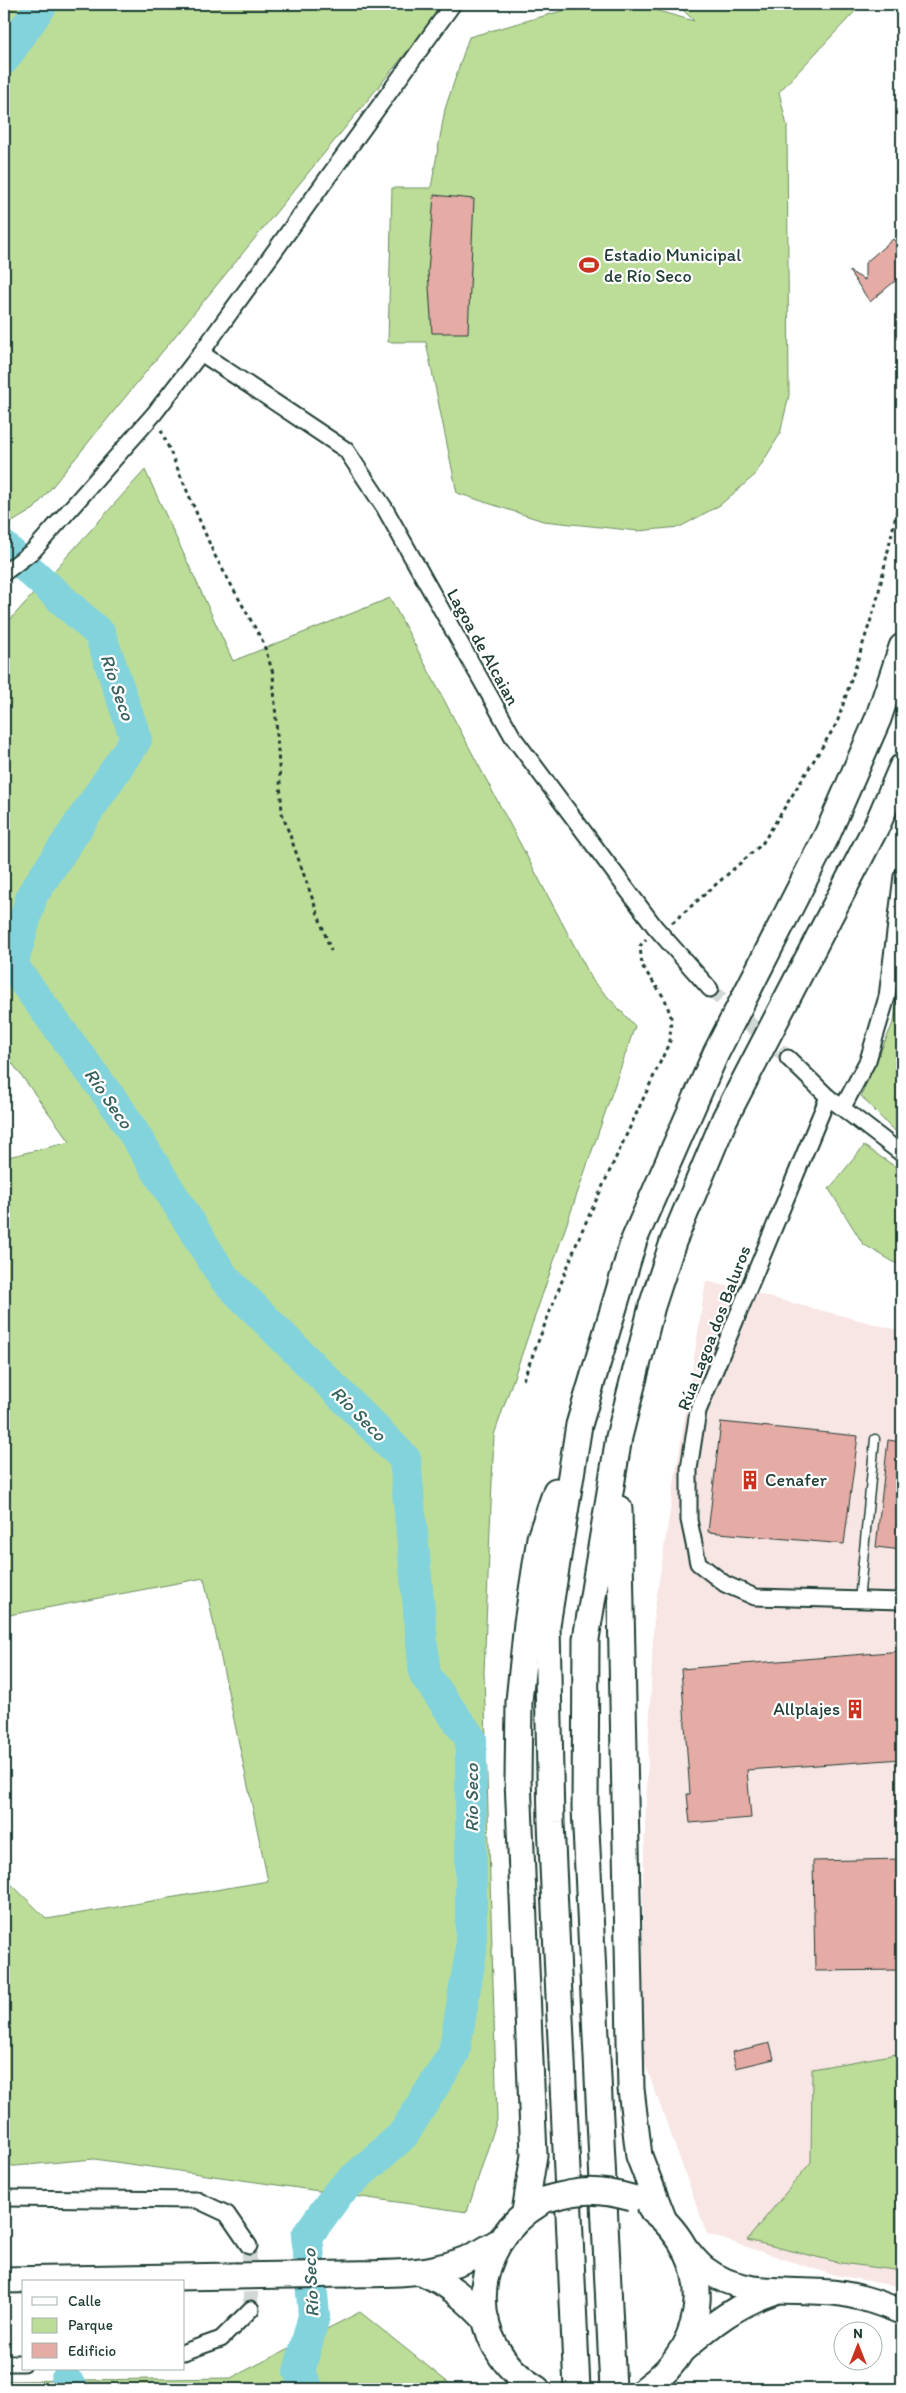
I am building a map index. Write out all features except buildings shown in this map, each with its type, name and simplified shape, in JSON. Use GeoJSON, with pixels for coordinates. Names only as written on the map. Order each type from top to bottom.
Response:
{"type":"FeatureCollection","features":[{"type":"Feature","properties":{"kind":"highway"},"geometry":{"type":"LineString","coordinates":[[525,2212],[534,2154],[518,1780],[520,1701],[527,1624],[540,1538],[580,1425],[634,1240],[716,1053],[827,835],[878,719],[902,647]]}},
{"type":"Feature","properties":{"kind":"highway"},"geometry":{"type":"LineString","coordinates":[[613,2389],[584,1808],[586,1639],[619,1437],[652,1306],[673,1242],[725,1118],[878,822],[902,767]]}},
{"type":"Feature","properties":{"kind":"highway"},"geometry":{"type":"LineString","coordinates":[[577,2389],[552,1832],[547,1625],[580,1425]]}},
{"type":"Feature","properties":{"kind":"highway"},"geometry":{"type":"LineString","coordinates":[[619,1437],[620,1618],[632,2088],[639,2156],[663,2218],[687,2250],[695,2274],[698,2300],[694,2325],[680,2356],[661,2378],[645,2389]]}},
{"type":"Feature","properties":{"kind":"highway"},"geometry":{"type":"LineString","coordinates":[[536,2389],[511,2378],[491,2337],[486,2320],[483,2300],[484,2280],[498,2242],[510,2226],[525,2212],[547,2199],[575,2191],[604,2191],[632,2198],[663,2218]]}},
{"type":"Feature","properties":{"kind":"highway"},"geometry":{"type":"LineString","coordinates":[[4,2280],[421,2272],[468,2260],[498,2242]]}},
{"type":"Feature","properties":{"kind":"highway"},"geometry":{"type":"LineString","coordinates":[[421,2272],[438,2279],[461,2294],[486,2320]]}},
{"type":"Feature","properties":{"kind":"highway"},"geometry":{"type":"LineString","coordinates":[[676,2389],[680,2356]]}},
{"type":"Feature","properties":{"kind":"main road"},"geometry":{"type":"LineString","coordinates":[[687,2250],[705,2270],[738,2285],[774,2292],[824,2292],[852,2295],[870,2299],[902,2312]]}},
{"type":"Feature","properties":{"kind":"main road"},"geometry":{"type":"LineString","coordinates":[[680,2356],[711,2324],[750,2300],[774,2292]]}},
{"type":"Feature","properties":{"kind":"street"},"geometry":{"type":"LineString","coordinates":[[4,573],[34,550],[154,414],[201,353],[453,4]]}},
{"type":"Feature","properties":{"kind":"street","name":"Lagoa de Alcaian"},"geometry":{"type":"LineString","coordinates":[[201,353],[346,450],[384,507],[513,737],[658,930],[710,989]]}},
{"type":"Feature","properties":{"kind":"street"},"geometry":{"type":"LineString","coordinates":[[843,1107],[868,1060],[887,997],[902,876]]}},
{"type":"Feature","properties":{"kind":"street"},"geometry":{"type":"LineString","coordinates":[[788,1058],[828,1097],[902,1154]]}},
{"type":"Feature","properties":{"kind":"street","name":"Rúa Lagoa dos Baluros"},"geometry":{"type":"LineString","coordinates":[[828,1097],[698,1411],[690,1469],[690,1520],[698,1563],[725,1584],[755,1597],[902,1601]]}},
{"type":"Feature","properties":{"kind":"street"},"geometry":{"type":"LineString","coordinates":[[4,2198],[197,2200],[227,2214],[249,2246]]}},
{"type":"Feature","properties":{"kind":"street"},"geometry":{"type":"LineString","coordinates":[[185,2352],[221,2339],[250,2309]]}},
{"type":"Feature","properties":{"kind":"street"},"geometry":{"type":"LineString","coordinates":[[4,2363],[22,2363]]}},
{"type":"Feature","properties":{"kind":"lane"},"geometry":{"type":"LineString","coordinates":[[859,1601],[875,1439]]}},
{"type":"Feature","properties":{"kind":"path"},"geometry":{"type":"LineString","coordinates":[[154,414],[214,554],[263,642],[273,673],[282,812],[331,951]]}},
{"type":"Feature","properties":{"kind":"path"},"geometry":{"type":"LineString","coordinates":[[524,1380],[580,1235],[670,1041],[671,1017],[665,999],[642,966],[640,946],[762,844],[837,723],[876,604],[902,488]]}},
{"type":"Feature","properties":{"kind":"shaded area"},"geometry":{"type":"Polygon","coordinates":[[[706,1281],[902,1331],[902,2287],[830,2274],[707,2234],[643,2058],[643,1879],[654,1613],[706,1281]]]}},
{"type":"Feature","properties":{"kind":"green space"},"geometry":{"type":"Polygon","coordinates":[[[4,4],[446,4],[34,509],[4,527],[4,4]]]}},
{"type":"Feature","properties":{"kind":"green space","name":"Estadio Municipal de Río Seco"},"geometry":{"type":"Polygon","coordinates":[[[677,4],[862,4],[779,92],[787,126],[789,395],[780,434],[755,475],[720,505],[680,527],[638,531],[543,521],[457,493],[426,342],[388,342],[392,188],[431,188],[445,109],[469,37],[565,10],[640,6],[694,21],[677,4]]]}},
{"type":"Feature","properties":{"kind":"green space"},"geometry":{"type":"Polygon","coordinates":[[[145,470],[233,661],[390,598],[593,981],[635,1026],[494,1435],[484,1672],[497,2120],[467,2212],[94,2159],[4,2167],[4,1877],[47,1919],[268,1881],[204,1578],[4,1616],[4,1158],[70,1142],[4,1052],[4,644],[7,623],[145,470]]]}},
{"type":"Feature","properties":{"kind":"green space"},"geometry":{"type":"Polygon","coordinates":[[[902,967],[902,1136],[890,1127],[861,1096],[894,1021],[902,967]]]}},
{"type":"Feature","properties":{"kind":"green space"},"geometry":{"type":"Polygon","coordinates":[[[864,1146],[902,1171],[902,1267],[863,1244],[829,1189],[864,1146]]]}},
{"type":"Feature","properties":{"kind":"green space"},"geometry":{"type":"Polygon","coordinates":[[[902,2053],[902,2271],[841,2263],[747,2240],[811,2162],[812,2069],[902,2053]]]}},
{"type":"Feature","properties":{"kind":"green space"},"geometry":{"type":"Polygon","coordinates":[[[360,2312],[456,2389],[4,2389],[4,2381],[231,2378],[360,2312]]]}},
{"type":"Feature","properties":{"kind":"waterway","name":"Río Seco"},"geometry":{"type":"LineString","coordinates":[[4,59],[42,4]]}},
{"type":"Feature","properties":{"kind":"waterway","name":"Río Seco"},"geometry":{"type":"LineString","coordinates":[[4,547],[100,634],[136,739],[32,895],[12,965],[120,1111],[224,1278],[405,1459],[425,1675],[471,1739],[471,1952],[454,2053],[403,2135],[339,2192],[307,2236],[314,2316],[299,2372],[308,2389]]}},
{"type":"Feature","properties":{"kind":"waterway"},"geometry":{"type":"LineString","coordinates":[[66,2381],[73,2389]]}},
{"type":"Feature","properties":{"kind":"tunnel"},"geometry":{"type":"LineString","coordinates":[[710,989],[788,1058]]}},
{"type":"Feature","properties":{"kind":"tunnel"},"geometry":{"type":"LineString","coordinates":[[249,2246],[251,2309]]}},
{"type":"Feature","properties":{"kind":"place","name":"Estadio Municipal de Río Seco"},"geometry":{"type":"Point","coordinates":[589,265]}},
{"type":"Feature","properties":{"kind":"place","name":"Cenafer"},"geometry":{"type":"Point","coordinates":[750,1480]}},
{"type":"Feature","properties":{"kind":"place","name":"Allplajes"},"geometry":{"type":"Point","coordinates":[855,1709]}}]}
